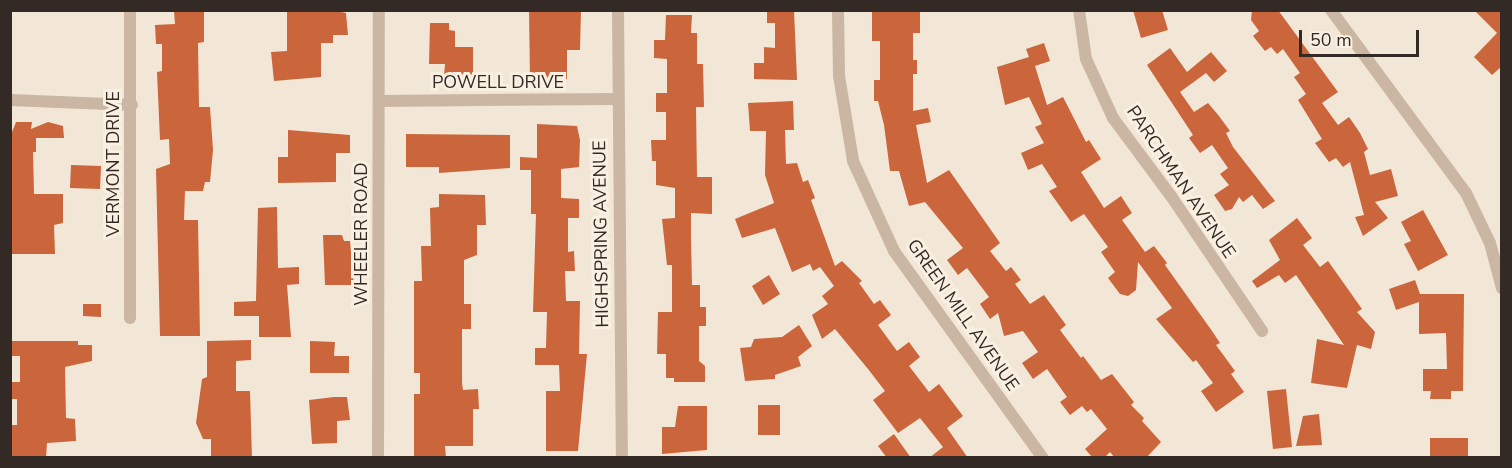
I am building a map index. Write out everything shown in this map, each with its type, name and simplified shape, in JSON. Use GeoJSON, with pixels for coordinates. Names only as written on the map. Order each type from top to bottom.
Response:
{"type":"FeatureCollection","features":[{"type":"Feature","properties":{"kind":"street","name":"VERMONT DRIVE"},"geometry":{"type":"LineString","coordinates":[[130,10],[132,105],[130,318]]}},
{"type":"Feature","properties":{"kind":"street","name":"WHEELER ROAD"},"geometry":{"type":"LineString","coordinates":[[378,458],[379,10]]}},
{"type":"Feature","properties":{"kind":"street","name":"HIGHSPRING AVENUE"},"geometry":{"type":"LineString","coordinates":[[618,10],[622,458]]}},
{"type":"Feature","properties":{"kind":"street","name":"GREEN MILL AVENUE"},"geometry":{"type":"LineString","coordinates":[[838,10],[840,76],[853,161],[894,251],[1043,458]]}},
{"type":"Feature","properties":{"kind":"street","name":"PARCHMAN AVENUE"},"geometry":{"type":"LineString","coordinates":[[1079,10],[1086,59],[1113,118],[1172,195],[1263,332]]}},
{"type":"Feature","properties":{"kind":"street"},"geometry":{"type":"LineString","coordinates":[[1331,10],[1466,193],[1490,243],[1502,288]]}},
{"type":"Feature","properties":{"kind":"street","name":"POWELL DRIVE"},"geometry":{"type":"LineString","coordinates":[[379,101],[617,99]]}},
{"type":"Feature","properties":{"kind":"street"},"geometry":{"type":"LineString","coordinates":[[10,100],[132,105]]}},
{"type":"Feature","properties":{"kind":"building"},"geometry":{"type":"Polygon","coordinates":[[[204,10],[204,42],[198,43],[199,107],[210,107],[213,150],[210,182],[205,182],[203,191],[185,191],[184,220],[198,220],[200,336],[160,336],[156,169],[170,164],[169,139],[160,140],[157,72],[162,71],[162,44],[156,44],[155,25],[175,24],[174,11],[204,10]]]}},
{"type":"Feature","properties":{"kind":"building"},"geometry":{"type":"Polygon","coordinates":[[[332,10],[346,13],[348,35],[333,35],[333,43],[321,43],[321,77],[274,81],[271,52],[287,51],[287,11],[332,10]]]}},
{"type":"Feature","properties":{"kind":"building"},"geometry":{"type":"Polygon","coordinates":[[[529,10],[581,10],[580,50],[567,50],[567,79],[530,79],[529,10]]]}},
{"type":"Feature","properties":{"kind":"building"},"geometry":{"type":"Polygon","coordinates":[[[767,10],[794,10],[797,80],[754,79],[754,63],[764,63],[764,47],[775,48],[775,23],[767,23],[767,10]]]}},
{"type":"Feature","properties":{"kind":"building"},"geometry":{"type":"Polygon","coordinates":[[[920,10],[920,33],[913,33],[913,60],[917,60],[917,74],[913,74],[913,111],[928,108],[931,122],[916,125],[927,183],[949,170],[1000,243],[990,251],[1006,271],[1011,267],[1021,280],[1015,284],[1030,304],[1044,295],[1066,325],[1060,330],[1081,358],[1083,356],[1101,380],[1112,374],[1134,402],[1131,405],[1144,418],[1142,421],[1161,442],[1146,458],[1115,458],[1110,452],[1104,458],[1093,458],[1085,449],[1107,429],[1091,409],[1087,412],[1082,406],[1070,415],[1060,402],[1067,397],[1047,369],[1033,379],[1022,363],[1038,352],[1023,331],[1004,336],[998,313],[990,319],[980,304],[989,297],[967,268],[958,275],[947,260],[963,248],[925,202],[909,206],[899,171],[890,171],[884,125],[878,101],[874,101],[874,80],[880,80],[880,41],[872,41],[872,12],[920,10]]]}},
{"type":"Feature","properties":{"kind":"building"},"geometry":{"type":"Polygon","coordinates":[[[1133,10],[1162,10],[1168,30],[1141,38],[1133,10]]]}},
{"type":"Feature","properties":{"kind":"building"},"geometry":{"type":"Polygon","coordinates":[[[1252,10],[1278,10],[1338,92],[1322,103],[1338,125],[1349,117],[1360,133],[1368,149],[1364,152],[1370,175],[1391,169],[1398,196],[1375,202],[1388,218],[1363,236],[1355,217],[1364,215],[1350,162],[1343,167],[1336,158],[1329,162],[1315,143],[1322,139],[1298,100],[1306,94],[1294,77],[1300,73],[1283,49],[1277,54],[1271,47],[1265,51],[1253,36],[1259,31],[1251,20],[1252,10]]]}},
{"type":"Feature","properties":{"kind":"building"},"geometry":{"type":"Polygon","coordinates":[[[1474,10],[1502,10],[1502,66],[1492,75],[1474,57],[1497,33],[1474,10]]]}},
{"type":"Feature","properties":{"kind":"building"},"geometry":{"type":"Polygon","coordinates":[[[666,15],[692,15],[691,33],[697,33],[697,64],[703,64],[704,107],[696,107],[697,177],[712,177],[712,214],[691,213],[691,238],[692,285],[700,285],[700,307],[706,307],[706,326],[699,326],[699,361],[705,366],[705,382],[674,382],[674,378],[666,378],[666,354],[657,354],[658,312],[672,312],[672,265],[667,265],[662,219],[675,218],[675,188],[656,185],[656,161],[652,161],[651,140],[666,140],[666,112],[656,112],[656,93],[667,93],[667,59],[654,58],[654,40],[665,40],[666,15]]]}},
{"type":"Feature","properties":{"kind":"building"},"geometry":{"type":"Polygon","coordinates":[[[430,23],[449,23],[449,30],[455,31],[455,47],[473,47],[473,75],[444,75],[445,64],[429,64],[430,23]]]}},
{"type":"Feature","properties":{"kind":"building"},"geometry":{"type":"Polygon","coordinates":[[[1044,43],[1050,61],[1035,66],[1047,105],[1063,97],[1086,142],[1089,140],[1101,159],[1081,172],[1104,208],[1121,196],[1132,213],[1122,220],[1145,252],[1154,246],[1167,263],[1165,265],[1220,343],[1216,345],[1235,371],[1231,374],[1244,392],[1216,412],[1201,391],[1213,383],[1196,360],[1193,362],[1156,319],[1172,308],[1138,262],[1136,290],[1128,296],[1120,294],[1108,278],[1115,272],[1101,252],[1108,247],[1084,214],[1071,222],[1049,191],[1057,187],[1042,164],[1028,170],[1021,153],[1044,143],[1035,127],[1042,124],[1029,97],[1005,105],[997,67],[1029,57],[1026,49],[1044,43]]]}},
{"type":"Feature","properties":{"kind":"building"},"geometry":{"type":"Polygon","coordinates":[[[1170,48],[1187,72],[1211,52],[1227,71],[1214,82],[1206,73],[1180,92],[1194,112],[1208,103],[1230,131],[1226,133],[1233,147],[1275,201],[1263,209],[1252,195],[1243,202],[1239,197],[1232,209],[1225,211],[1214,195],[1229,185],[1220,174],[1228,168],[1212,145],[1200,153],[1189,138],[1193,135],[1147,65],[1170,48]]]}},
{"type":"Feature","properties":{"kind":"building"},"geometry":{"type":"Polygon","coordinates":[[[793,101],[794,130],[785,130],[786,164],[797,163],[803,182],[808,180],[815,198],[811,200],[835,266],[842,261],[862,281],[859,283],[874,304],[880,300],[891,315],[878,325],[897,351],[909,342],[920,357],[909,366],[929,392],[939,384],[963,416],[947,428],[968,458],[929,458],[943,447],[920,418],[898,433],[873,400],[885,391],[868,369],[835,329],[822,339],[812,315],[828,304],[822,296],[834,286],[820,267],[813,271],[810,264],[792,272],[775,228],[742,238],[735,219],[774,203],[765,175],[766,131],[750,131],[748,103],[793,101]]]}},
{"type":"Feature","properties":{"kind":"building"},"geometry":{"type":"Polygon","coordinates":[[[16,122],[32,122],[31,129],[48,122],[63,126],[64,138],[36,138],[36,152],[33,152],[34,194],[63,194],[63,223],[54,225],[55,254],[10,254],[10,137],[16,122]]]}},
{"type":"Feature","properties":{"kind":"building"},"geometry":{"type":"Polygon","coordinates":[[[537,124],[577,126],[580,140],[579,167],[561,169],[561,198],[579,199],[579,218],[568,218],[568,252],[574,251],[575,271],[565,271],[566,301],[580,301],[579,354],[587,354],[578,451],[546,451],[546,391],[560,391],[559,365],[535,365],[535,348],[546,348],[547,312],[533,312],[536,214],[531,214],[531,170],[520,170],[520,157],[537,158],[537,124]]]}},
{"type":"Feature","properties":{"kind":"building"},"geometry":{"type":"Polygon","coordinates":[[[288,130],[350,135],[350,153],[336,153],[336,182],[278,183],[278,157],[288,157],[288,130]]]}},
{"type":"Feature","properties":{"kind":"building"},"geometry":{"type":"Polygon","coordinates":[[[406,134],[510,135],[510,168],[439,173],[439,167],[406,167],[406,134]]]}},
{"type":"Feature","properties":{"kind":"building"},"geometry":{"type":"Polygon","coordinates":[[[71,165],[101,166],[100,189],[70,188],[71,165]]]}},
{"type":"Feature","properties":{"kind":"building"},"geometry":{"type":"Polygon","coordinates":[[[439,194],[485,195],[486,225],[477,225],[477,255],[464,260],[464,304],[471,304],[471,329],[462,329],[463,390],[478,389],[479,409],[473,409],[473,446],[445,446],[446,458],[414,458],[414,394],[420,394],[420,373],[414,373],[414,281],[422,281],[421,246],[431,246],[430,208],[439,207],[439,194]]]}},
{"type":"Feature","properties":{"kind":"building"},"geometry":{"type":"Polygon","coordinates":[[[277,207],[278,268],[299,267],[299,284],[287,285],[291,337],[259,337],[259,316],[234,316],[234,302],[256,301],[258,208],[277,207]]]}},
{"type":"Feature","properties":{"kind":"building"},"geometry":{"type":"Polygon","coordinates":[[[1423,210],[1448,255],[1418,271],[1404,244],[1411,241],[1401,222],[1423,210]]]}},
{"type":"Feature","properties":{"kind":"building"},"geometry":{"type":"Polygon","coordinates":[[[1297,218],[1312,238],[1303,245],[1320,267],[1328,261],[1362,309],[1357,312],[1375,332],[1371,349],[1357,345],[1347,388],[1311,383],[1317,339],[1344,345],[1296,275],[1285,283],[1279,275],[1257,288],[1252,281],[1280,260],[1269,240],[1297,218]]]}},
{"type":"Feature","properties":{"kind":"building"},"geometry":{"type":"Polygon","coordinates":[[[323,235],[342,235],[344,241],[350,241],[354,285],[325,285],[323,235]]]}},
{"type":"Feature","properties":{"kind":"building"},"geometry":{"type":"Polygon","coordinates":[[[769,275],[780,294],[763,305],[752,286],[769,275]]]}},
{"type":"Feature","properties":{"kind":"building"},"geometry":{"type":"Polygon","coordinates":[[[1415,280],[1420,294],[1464,294],[1463,391],[1451,391],[1451,399],[1430,399],[1431,391],[1423,391],[1423,369],[1447,369],[1446,333],[1419,334],[1419,302],[1396,310],[1389,289],[1415,280]]]}},
{"type":"Feature","properties":{"kind":"building"},"geometry":{"type":"Polygon","coordinates":[[[83,304],[101,304],[101,317],[83,316],[83,304]]]}},
{"type":"Feature","properties":{"kind":"building"},"geometry":{"type":"Polygon","coordinates":[[[799,325],[812,346],[798,357],[801,366],[775,375],[775,379],[745,381],[740,348],[751,347],[754,339],[782,337],[799,325]]]}},
{"type":"Feature","properties":{"kind":"building"},"geometry":{"type":"Polygon","coordinates":[[[251,340],[251,360],[236,361],[236,391],[250,391],[252,458],[211,458],[211,439],[203,439],[196,423],[202,379],[207,377],[207,341],[251,340]]]}},
{"type":"Feature","properties":{"kind":"building"},"geometry":{"type":"Polygon","coordinates":[[[11,341],[78,341],[78,345],[92,345],[92,361],[65,367],[66,418],[75,419],[76,441],[47,443],[46,458],[11,458],[11,425],[17,425],[17,399],[10,399],[10,382],[20,382],[20,356],[11,356],[11,341]]]}},
{"type":"Feature","properties":{"kind":"building"},"geometry":{"type":"Polygon","coordinates":[[[310,341],[335,342],[334,356],[349,356],[349,373],[310,373],[310,341]]]}},
{"type":"Feature","properties":{"kind":"building"},"geometry":{"type":"Polygon","coordinates":[[[1286,389],[1292,447],[1273,449],[1267,391],[1286,389]]]}},
{"type":"Feature","properties":{"kind":"building"},"geometry":{"type":"Polygon","coordinates":[[[347,397],[350,420],[337,421],[337,443],[312,444],[309,400],[347,397]]]}},
{"type":"Feature","properties":{"kind":"building"},"geometry":{"type":"Polygon","coordinates":[[[758,405],[780,405],[780,435],[758,435],[758,405]]]}},
{"type":"Feature","properties":{"kind":"building"},"geometry":{"type":"Polygon","coordinates":[[[678,406],[707,406],[707,450],[662,454],[662,427],[675,427],[678,406]]]}},
{"type":"Feature","properties":{"kind":"building"},"geometry":{"type":"Polygon","coordinates":[[[1319,414],[1322,445],[1296,446],[1303,416],[1319,414]]]}},
{"type":"Feature","properties":{"kind":"building"},"geometry":{"type":"Polygon","coordinates":[[[894,434],[911,458],[887,458],[878,446],[894,434]]]}},
{"type":"Feature","properties":{"kind":"building"},"geometry":{"type":"Polygon","coordinates":[[[1430,438],[1468,438],[1468,458],[1430,458],[1430,438]]]}}]}
